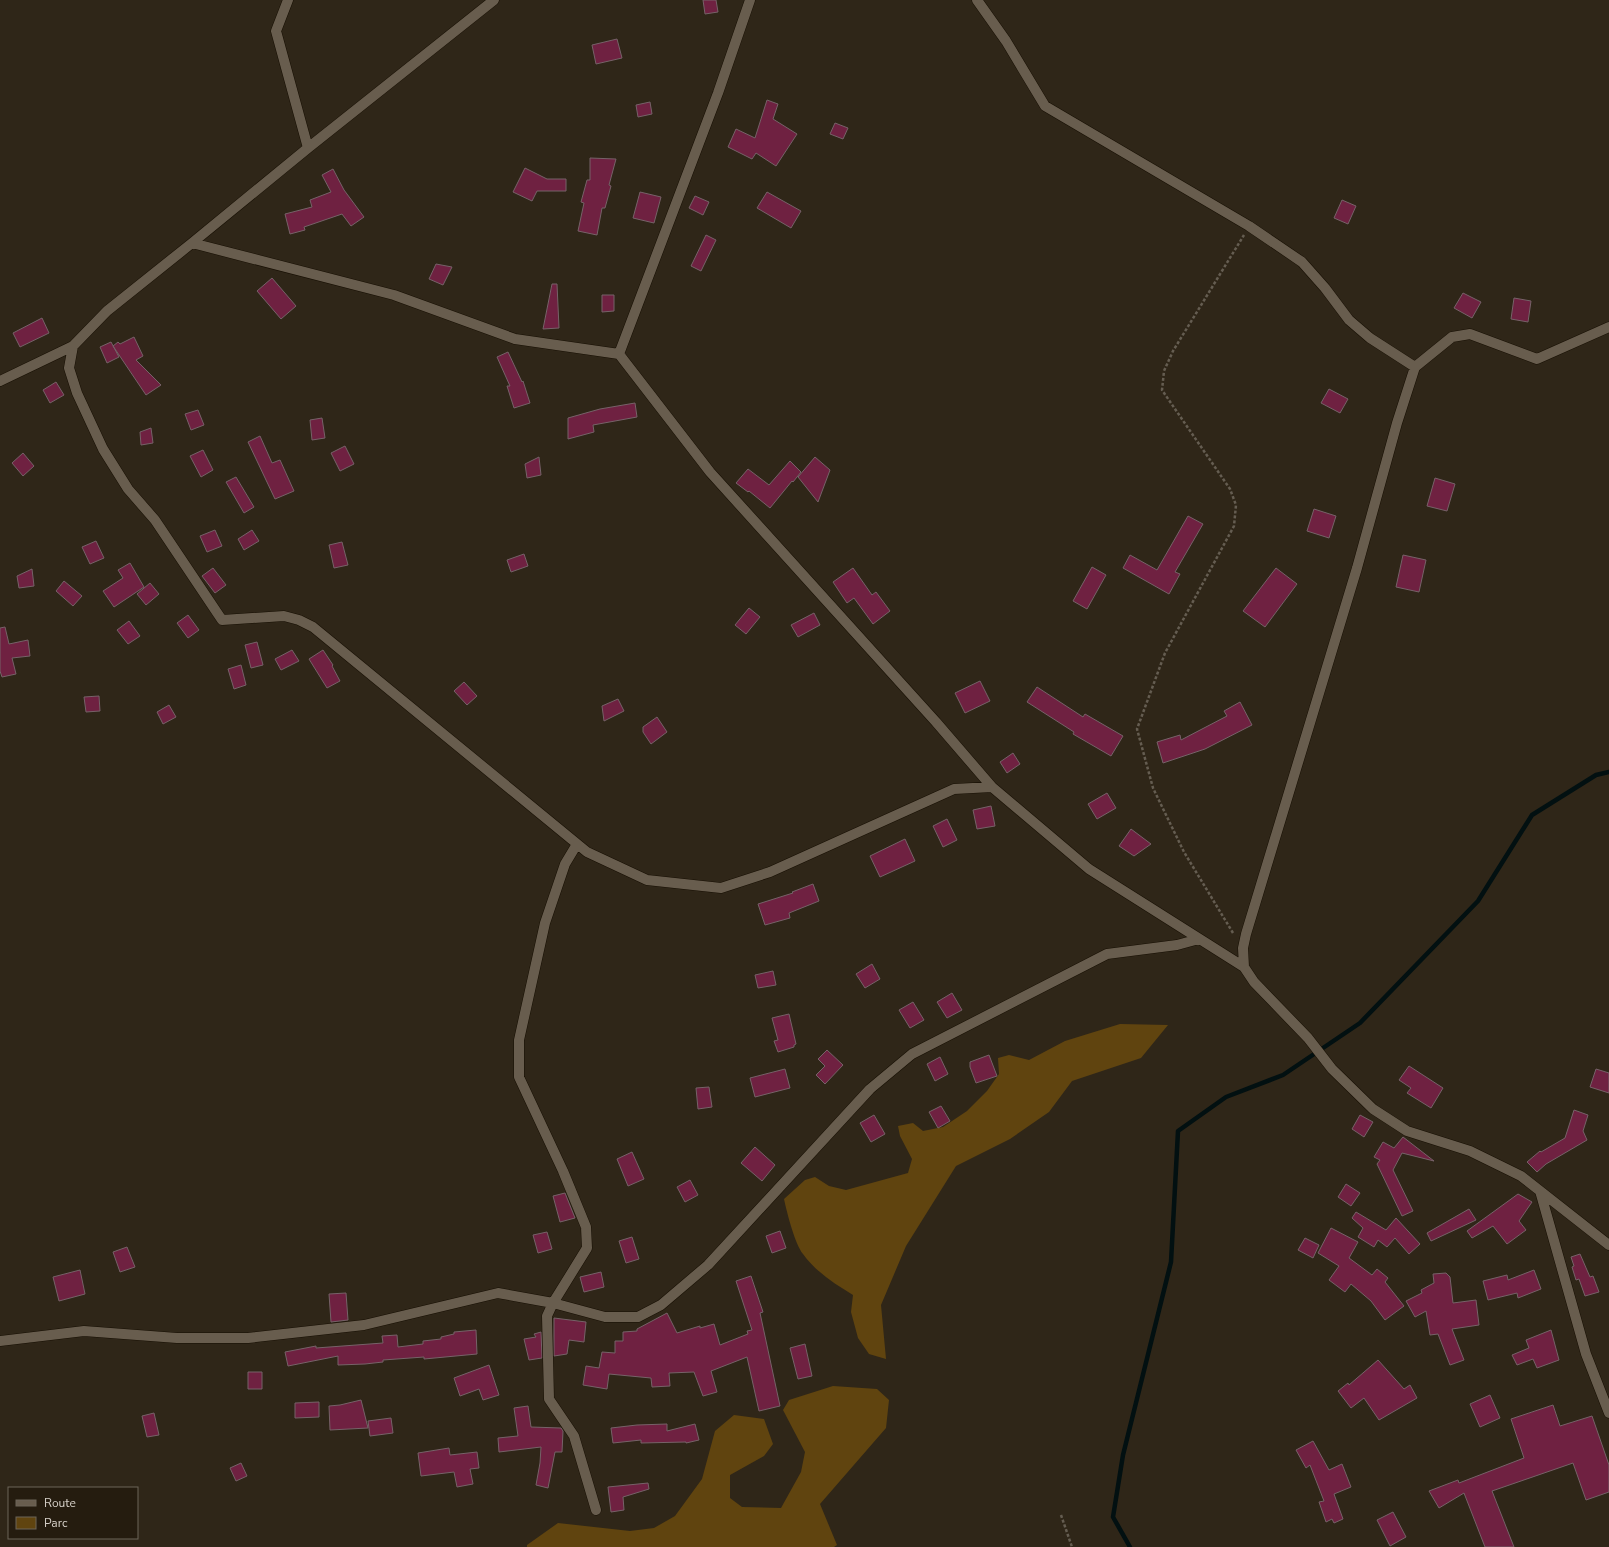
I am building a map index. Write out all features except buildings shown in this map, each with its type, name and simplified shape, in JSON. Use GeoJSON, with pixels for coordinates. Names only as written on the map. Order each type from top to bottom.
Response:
{"type":"FeatureCollection","features":[{"type":"Feature","properties":{"kind":"street"},"geometry":{"type":"LineString","coordinates":[[288,0],[276,31],[308,148]]}},
{"type":"Feature","properties":{"kind":"street"},"geometry":{"type":"LineString","coordinates":[[0,381],[73,346],[107,311],[494,0]]}},
{"type":"Feature","properties":{"kind":"street"},"geometry":{"type":"LineString","coordinates":[[619,354],[715,100],[750,0]]}},
{"type":"Feature","properties":{"kind":"street"},"geometry":{"type":"LineString","coordinates":[[977,0],[1006,41],[1045,106],[1249,226],[1302,262],[1325,288],[1349,320],[1370,338],[1415,367]]}},
{"type":"Feature","properties":{"kind":"street"},"geometry":{"type":"LineString","coordinates":[[192,243],[394,295],[515,339],[619,354],[710,472],[926,711],[992,787],[1088,869],[1244,967],[1254,982],[1308,1038],[1332,1068],[1373,1109],[1407,1131],[1470,1151],[1521,1176],[1609,1245]]}},
{"type":"Feature","properties":{"kind":"street"},"geometry":{"type":"LineString","coordinates":[[1244,967],[1243,948],[1246,934],[1357,568],[1396,422],[1415,367],[1452,337],[1470,334],[1537,359],[1609,327]]}},
{"type":"Feature","properties":{"kind":"street"},"geometry":{"type":"LineString","coordinates":[[73,346],[69,368],[77,393],[103,449],[128,489],[155,520],[222,620],[284,616],[300,620],[313,627],[586,852],[647,880],[721,888],[770,872],[954,789],[992,787]]}},
{"type":"Feature","properties":{"kind":"street"},"geometry":{"type":"LineString","coordinates":[[578,844],[565,864],[545,923],[519,1040],[519,1078],[563,1171],[586,1227],[587,1248],[553,1303],[547,1316],[550,1399],[574,1436],[596,1510]]}},
{"type":"Feature","properties":{"kind":"street"},"geometry":{"type":"LineString","coordinates":[[0,1341],[84,1331],[177,1338],[248,1338],[364,1324],[498,1293],[553,1303],[605,1317],[638,1317],[662,1305],[708,1265],[870,1089],[912,1054],[1107,954],[1177,945],[1199,939]]}},
{"type":"Feature","properties":{"kind":"street"},"geometry":{"type":"LineString","coordinates":[[1540,1191],[1586,1354],[1609,1413]]}},
{"type":"Feature","properties":{"kind":"path"},"geometry":{"type":"LineString","coordinates":[[1243,948],[1184,852],[1153,788],[1137,729],[1165,654],[1234,526],[1236,505],[1230,489],[1162,390],[1164,371],[1173,351],[1249,226]]}},
{"type":"Feature","properties":{"kind":"path"},"geometry":{"type":"LineString","coordinates":[[1060,1515],[1072,1547]]}},
{"type":"Feature","properties":{"kind":"green space"},"geometry":{"type":"Polygon","coordinates":[[[1120,1024],[1168,1025],[1141,1058],[1072,1081],[1049,1112],[1010,1139],[956,1166],[906,1246],[881,1305],[886,1359],[869,1354],[858,1338],[851,1312],[853,1295],[820,1272],[803,1254],[794,1236],[784,1199],[805,1180],[815,1177],[829,1186],[846,1190],[908,1173],[912,1159],[900,1136],[898,1126],[913,1123],[923,1131],[943,1127],[967,1111],[987,1091],[999,1074],[998,1058],[1009,1055],[1029,1060],[1065,1041],[1120,1024]]]}},
{"type":"Feature","properties":{"kind":"green space"},"geometry":{"type":"Polygon","coordinates":[[[833,1386],[877,1389],[889,1400],[886,1428],[820,1504],[837,1545],[834,1547],[527,1547],[527,1545],[558,1523],[630,1531],[654,1528],[675,1516],[702,1479],[715,1431],[734,1415],[764,1419],[773,1444],[764,1456],[730,1475],[730,1498],[742,1507],[781,1508],[801,1472],[805,1452],[783,1410],[789,1400],[833,1386]]]}},
{"type":"Feature","properties":{"kind":"waterway"},"geometry":{"type":"LineString","coordinates":[[1130,1547],[1113,1517],[1123,1455],[1171,1262],[1178,1131],[1226,1097],[1283,1075],[1360,1023],[1478,901],[1532,815],[1596,775],[1609,772]]}}]}
